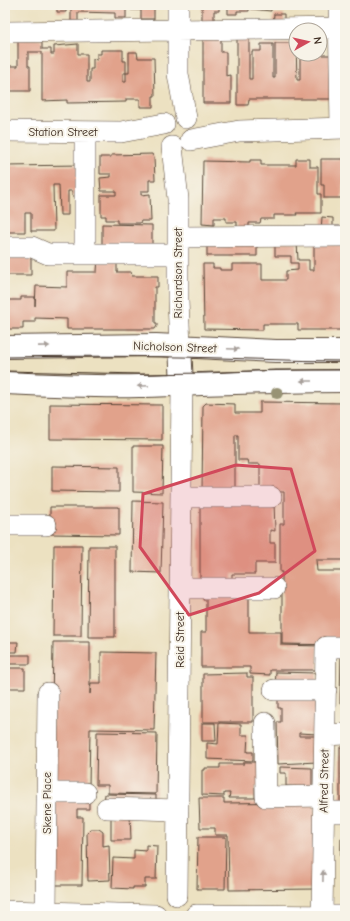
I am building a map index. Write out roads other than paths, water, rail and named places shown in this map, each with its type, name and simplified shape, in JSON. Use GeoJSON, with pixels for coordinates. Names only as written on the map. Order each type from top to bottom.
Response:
{"type":"FeatureCollection","features":[{"type":"Feature","properties":{"kind":"main road","name":"Nicholson Street"},"geometry":{"type":"LineString","coordinates":[[5,347],[86,345],[180,346],[276,351],[345,351]]}},
{"type":"Feature","properties":{"kind":"main road"},"geometry":{"type":"LineString","coordinates":[[180,346],[182,385]]}},
{"type":"Feature","properties":{"kind":"main road"},"geometry":{"type":"LineString","coordinates":[[5,383],[80,386],[182,385],[277,381],[345,381]]}},
{"type":"Feature","properties":{"kind":"street"},"geometry":{"type":"LineString","coordinates":[[339,5],[342,28],[343,128]]}},
{"type":"Feature","properties":{"kind":"street"},"geometry":{"type":"LineString","coordinates":[[5,32],[177,13],[342,28]]}},
{"type":"Feature","properties":{"kind":"street","name":"Richardson Street"},"geometry":{"type":"LineString","coordinates":[[177,13],[180,346]]}},
{"type":"Feature","properties":{"kind":"street","name":"Station Street"},"geometry":{"type":"LineString","coordinates":[[5,131],[178,132],[343,128]]}},
{"type":"Feature","properties":{"kind":"street"},"geometry":{"type":"LineString","coordinates":[[85,132],[85,254]]}},
{"type":"Feature","properties":{"kind":"street"},"geometry":{"type":"LineString","coordinates":[[5,247],[32,247],[48,254],[85,254],[178,246],[345,236]]}},
{"type":"Feature","properties":{"kind":"street","name":"Reid Street"},"geometry":{"type":"LineString","coordinates":[[177,894],[182,385]]}},
{"type":"Feature","properties":{"kind":"street"},"geometry":{"type":"LineString","coordinates":[[182,497],[271,497]]}},
{"type":"Feature","properties":{"kind":"street"},"geometry":{"type":"LineString","coordinates":[[5,525],[46,525]]}},
{"type":"Feature","properties":{"kind":"street"},"geometry":{"type":"LineString","coordinates":[[181,588],[274,588]]}},
{"type":"Feature","properties":{"kind":"street","name":"Alfred Street"},"geometry":{"type":"LineString","coordinates":[[322,915],[324,804],[335,734],[326,690],[336,647]]}},
{"type":"Feature","properties":{"kind":"street"},"geometry":{"type":"LineString","coordinates":[[274,690],[326,690]]}},
{"type":"Feature","properties":{"kind":"street","name":"Skene Place"},"geometry":{"type":"LineString","coordinates":[[46,912],[48,693]]}},
{"type":"Feature","properties":{"kind":"street"},"geometry":{"type":"LineString","coordinates":[[265,723],[266,797],[324,804],[345,812]]}},
{"type":"Feature","properties":{"kind":"street"},"geometry":{"type":"LineString","coordinates":[[47,793],[85,793]]}},
{"type":"Feature","properties":{"kind":"street"},"geometry":{"type":"LineString","coordinates":[[107,808],[178,810]]}},
{"type":"Feature","properties":{"kind":"street"},"geometry":{"type":"LineString","coordinates":[[5,911],[157,915],[161,902],[167,897],[177,894],[189,899],[194,905],[196,916],[345,916]]}},
{"type":"Feature","properties":{"kind":"tram line"},"geometry":{"type":"LineString","coordinates":[[5,357],[202,357],[345,361]]}},
{"type":"Feature","properties":{"kind":"tram line"},"geometry":{"type":"LineString","coordinates":[[5,371],[141,374],[276,370],[345,370]]}}]}
